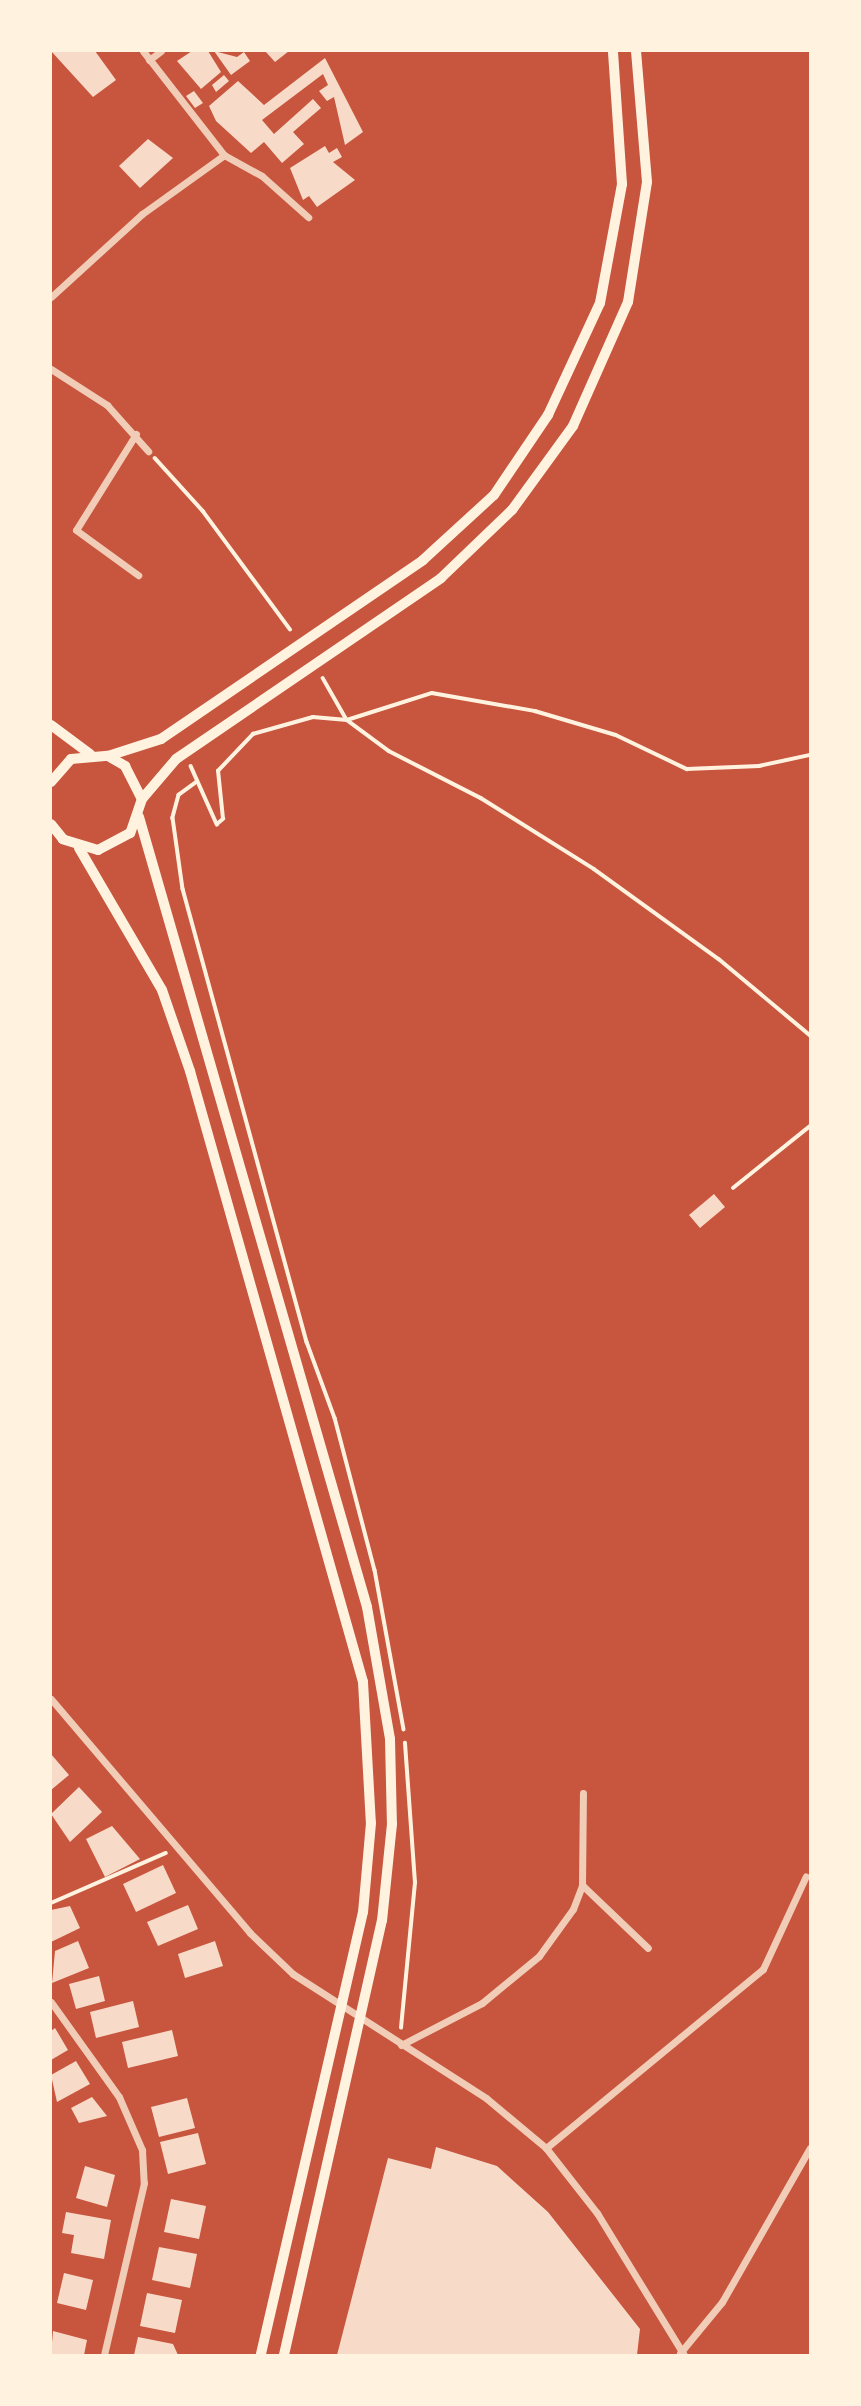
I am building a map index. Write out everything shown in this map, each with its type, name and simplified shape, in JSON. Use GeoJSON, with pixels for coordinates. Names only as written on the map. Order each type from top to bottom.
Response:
{"type":"FeatureCollection","features":[{"type":"Feature","properties":{"kind":"main road"},"geometry":{"type":"LineString","coordinates":[[51,782],[72,759],[90,754],[108,757],[161,739],[424,560],[494,495],[548,415],[600,303],[622,184],[613,51]]}},
{"type":"Feature","properties":{"kind":"main road"},"geometry":{"type":"LineString","coordinates":[[142,799],[176,759],[441,578],[512,510],[573,426],[628,302],[647,182],[636,51]]}},
{"type":"Feature","properties":{"kind":"main road"},"geometry":{"type":"LineString","coordinates":[[51,725],[90,754]]}},
{"type":"Feature","properties":{"kind":"main road"},"geometry":{"type":"LineString","coordinates":[[108,757],[136,780],[142,799],[139,817],[367,1607],[390,1739],[392,1824],[382,1920],[284,2355]]}},
{"type":"Feature","properties":{"kind":"main road"},"geometry":{"type":"LineString","coordinates":[[79,848],[116,845],[139,817]]}},
{"type":"Feature","properties":{"kind":"main road"},"geometry":{"type":"LineString","coordinates":[[51,824],[79,848],[162,990],[190,1070],[365,1695],[371,1823],[363,1912],[261,2355]]}},
{"type":"Feature","properties":{"kind":"street"},"geometry":{"type":"LineString","coordinates":[[143,51],[224,155],[262,176],[307,217]]}},
{"type":"Feature","properties":{"kind":"street"},"geometry":{"type":"LineString","coordinates":[[149,60],[161,51]]}},
{"type":"Feature","properties":{"kind":"street"},"geometry":{"type":"LineString","coordinates":[[51,297],[142,214],[224,155]]}},
{"type":"Feature","properties":{"kind":"street"},"geometry":{"type":"LineString","coordinates":[[51,369],[107,405],[136,434],[148,451]]}},
{"type":"Feature","properties":{"kind":"street"},"geometry":{"type":"LineString","coordinates":[[136,434],[76,530],[138,575]]}},
{"type":"Feature","properties":{"kind":"street"},"geometry":{"type":"LineString","coordinates":[[51,1699],[177,1848],[293,1973],[486,2098],[546,2148],[597,2213],[682,2354],[722,2302],[810,2148]]}},
{"type":"Feature","properties":{"kind":"street"},"geometry":{"type":"LineString","coordinates":[[401,2045],[482,2003],[539,1956],[573,1909],[582,1885],[583,1793]]}},
{"type":"Feature","properties":{"kind":"street"},"geometry":{"type":"LineString","coordinates":[[546,2148],[763,1969],[806,1876]]}},
{"type":"Feature","properties":{"kind":"street"},"geometry":{"type":"LineString","coordinates":[[582,1885],[648,1948]]}},
{"type":"Feature","properties":{"kind":"street"},"geometry":{"type":"LineString","coordinates":[[51,2002],[119,2097],[142,2150],[144,2183],[104,2355]]}},
{"type":"Feature","properties":{"kind":"path"},"geometry":{"type":"LineString","coordinates":[[148,451],[203,511],[290,629]]}},
{"type":"Feature","properties":{"kind":"path"},"geometry":{"type":"LineString","coordinates":[[323,678],[347,720],[389,751],[481,798],[594,869],[719,959],[810,1035]]}},
{"type":"Feature","properties":{"kind":"path"},"geometry":{"type":"LineString","coordinates":[[189,760],[216,824],[223,819],[218,771],[236,746],[274,725],[313,717],[347,720],[432,693],[535,711],[616,735],[687,769],[760,766],[810,755]]}},
{"type":"Feature","properties":{"kind":"path"},"geometry":{"type":"LineString","coordinates":[[733,1188],[810,1126]]}},
{"type":"Feature","properties":{"kind":"path"},"geometry":{"type":"LineString","coordinates":[[51,1903],[177,1848]]}},
{"type":"Feature","properties":{"kind":"building"},"geometry":{"type":"Polygon","coordinates":[[[51,51],[95,51],[116,80],[93,97],[51,51]]]}},
{"type":"Feature","properties":{"kind":"building"},"geometry":{"type":"Polygon","coordinates":[[[192,51],[208,51],[221,72],[201,89],[177,61],[192,51]]]}},
{"type":"Feature","properties":{"kind":"building"},"geometry":{"type":"Polygon","coordinates":[[[214,51],[237,57],[244,52],[250,61],[231,75],[214,51]]]}},
{"type":"Feature","properties":{"kind":"building"},"geometry":{"type":"Polygon","coordinates":[[[265,51],[289,51],[275,62],[265,51]]]}},
{"type":"Feature","properties":{"kind":"building"},"geometry":{"type":"Polygon","coordinates":[[[325,58],[363,132],[345,145],[334,97],[327,101],[319,91],[328,85],[323,74],[262,120],[274,134],[313,99],[321,108],[293,132],[304,144],[282,163],[264,142],[251,153],[216,121],[209,106],[238,81],[264,105],[325,58]]]}},
{"type":"Feature","properties":{"kind":"building"},"geometry":{"type":"Polygon","coordinates":[[[224,75],[229,81],[216,92],[212,85],[224,75]]]}},
{"type":"Feature","properties":{"kind":"building"},"geometry":{"type":"Polygon","coordinates":[[[194,91],[203,103],[195,108],[186,96],[194,91]]]}},
{"type":"Feature","properties":{"kind":"building"},"geometry":{"type":"Polygon","coordinates":[[[148,139],[173,158],[140,188],[119,166],[148,139]]]}},
{"type":"Feature","properties":{"kind":"building"},"geometry":{"type":"Polygon","coordinates":[[[325,146],[329,153],[337,148],[342,157],[333,162],[355,180],[317,207],[309,196],[303,200],[290,168],[325,146]]]}},
{"type":"Feature","properties":{"kind":"building"},"geometry":{"type":"Polygon","coordinates":[[[714,1194],[725,1207],[700,1228],[689,1215],[714,1194]]]}},
{"type":"Feature","properties":{"kind":"building"},"geometry":{"type":"Polygon","coordinates":[[[51,1754],[69,1775],[51,1790],[51,1754]]]}},
{"type":"Feature","properties":{"kind":"building"},"geometry":{"type":"Polygon","coordinates":[[[79,1787],[102,1812],[70,1842],[51,1814],[79,1787]]]}},
{"type":"Feature","properties":{"kind":"building"},"geometry":{"type":"Polygon","coordinates":[[[112,1826],[140,1859],[105,1877],[86,1839],[112,1826]]]}},
{"type":"Feature","properties":{"kind":"building"},"geometry":{"type":"Polygon","coordinates":[[[163,1865],[176,1893],[136,1912],[123,1884],[163,1865]]]}},
{"type":"Feature","properties":{"kind":"building"},"geometry":{"type":"Polygon","coordinates":[[[188,1905],[198,1929],[158,1946],[147,1922],[188,1905]]]}},
{"type":"Feature","properties":{"kind":"building"},"geometry":{"type":"Polygon","coordinates":[[[70,1906],[80,1928],[51,1942],[51,1910],[70,1906]]]}},
{"type":"Feature","properties":{"kind":"building"},"geometry":{"type":"Polygon","coordinates":[[[78,1941],[89,1968],[52,1983],[55,1951],[78,1941]]]}},
{"type":"Feature","properties":{"kind":"building"},"geometry":{"type":"Polygon","coordinates":[[[215,1941],[223,1966],[185,1978],[178,1954],[215,1941]]]}},
{"type":"Feature","properties":{"kind":"building"},"geometry":{"type":"Polygon","coordinates":[[[99,1976],[105,2001],[76,2009],[69,1984],[99,1976]]]}},
{"type":"Feature","properties":{"kind":"building"},"geometry":{"type":"Polygon","coordinates":[[[133,2001],[139,2027],[96,2038],[90,2012],[133,2001]]]}},
{"type":"Feature","properties":{"kind":"building"},"geometry":{"type":"Polygon","coordinates":[[[55,2028],[68,2050],[51,2060],[51,2031],[55,2028]]]}},
{"type":"Feature","properties":{"kind":"building"},"geometry":{"type":"Polygon","coordinates":[[[172,2030],[178,2056],[128,2068],[122,2042],[172,2030]]]}},
{"type":"Feature","properties":{"kind":"building"},"geometry":{"type":"Polygon","coordinates":[[[76,2061],[90,2084],[57,2102],[51,2075],[76,2061]]]}},
{"type":"Feature","properties":{"kind":"building"},"geometry":{"type":"Polygon","coordinates":[[[92,2097],[107,2116],[79,2123],[71,2108],[92,2097]]]}},
{"type":"Feature","properties":{"kind":"building"},"geometry":{"type":"Polygon","coordinates":[[[187,2098],[195,2128],[159,2137],[151,2107],[187,2098]]]}},
{"type":"Feature","properties":{"kind":"building"},"geometry":{"type":"Polygon","coordinates":[[[198,2133],[206,2164],[168,2174],[160,2142],[198,2133]]]}},
{"type":"Feature","properties":{"kind":"building"},"geometry":{"type":"Polygon","coordinates":[[[436,2147],[497,2166],[548,2212],[640,2329],[637,2355],[337,2355],[388,2158],[431,2169],[436,2147]]]}},
{"type":"Feature","properties":{"kind":"building"},"geometry":{"type":"Polygon","coordinates":[[[85,2166],[115,2175],[107,2207],[76,2198],[85,2166]]]}},
{"type":"Feature","properties":{"kind":"building"},"geometry":{"type":"Polygon","coordinates":[[[171,2199],[206,2206],[199,2239],[164,2232],[171,2199]]]}},
{"type":"Feature","properties":{"kind":"building"},"geometry":{"type":"Polygon","coordinates":[[[66,2212],[111,2220],[104,2259],[71,2253],[74,2235],[62,2233],[66,2212]]]}},
{"type":"Feature","properties":{"kind":"building"},"geometry":{"type":"Polygon","coordinates":[[[159,2247],[197,2254],[190,2288],[152,2280],[159,2247]]]}},
{"type":"Feature","properties":{"kind":"building"},"geometry":{"type":"Polygon","coordinates":[[[64,2273],[93,2280],[86,2310],[57,2303],[64,2273]]]}},
{"type":"Feature","properties":{"kind":"building"},"geometry":{"type":"Polygon","coordinates":[[[147,2293],[182,2300],[175,2333],[140,2326],[147,2293]]]}},
{"type":"Feature","properties":{"kind":"building"},"geometry":{"type":"Polygon","coordinates":[[[53,2331],[87,2340],[84,2355],[51,2355],[53,2331]]]}},
{"type":"Feature","properties":{"kind":"building"},"geometry":{"type":"Polygon","coordinates":[[[138,2337],[173,2344],[178,2355],[134,2355],[138,2337]]]}}]}
